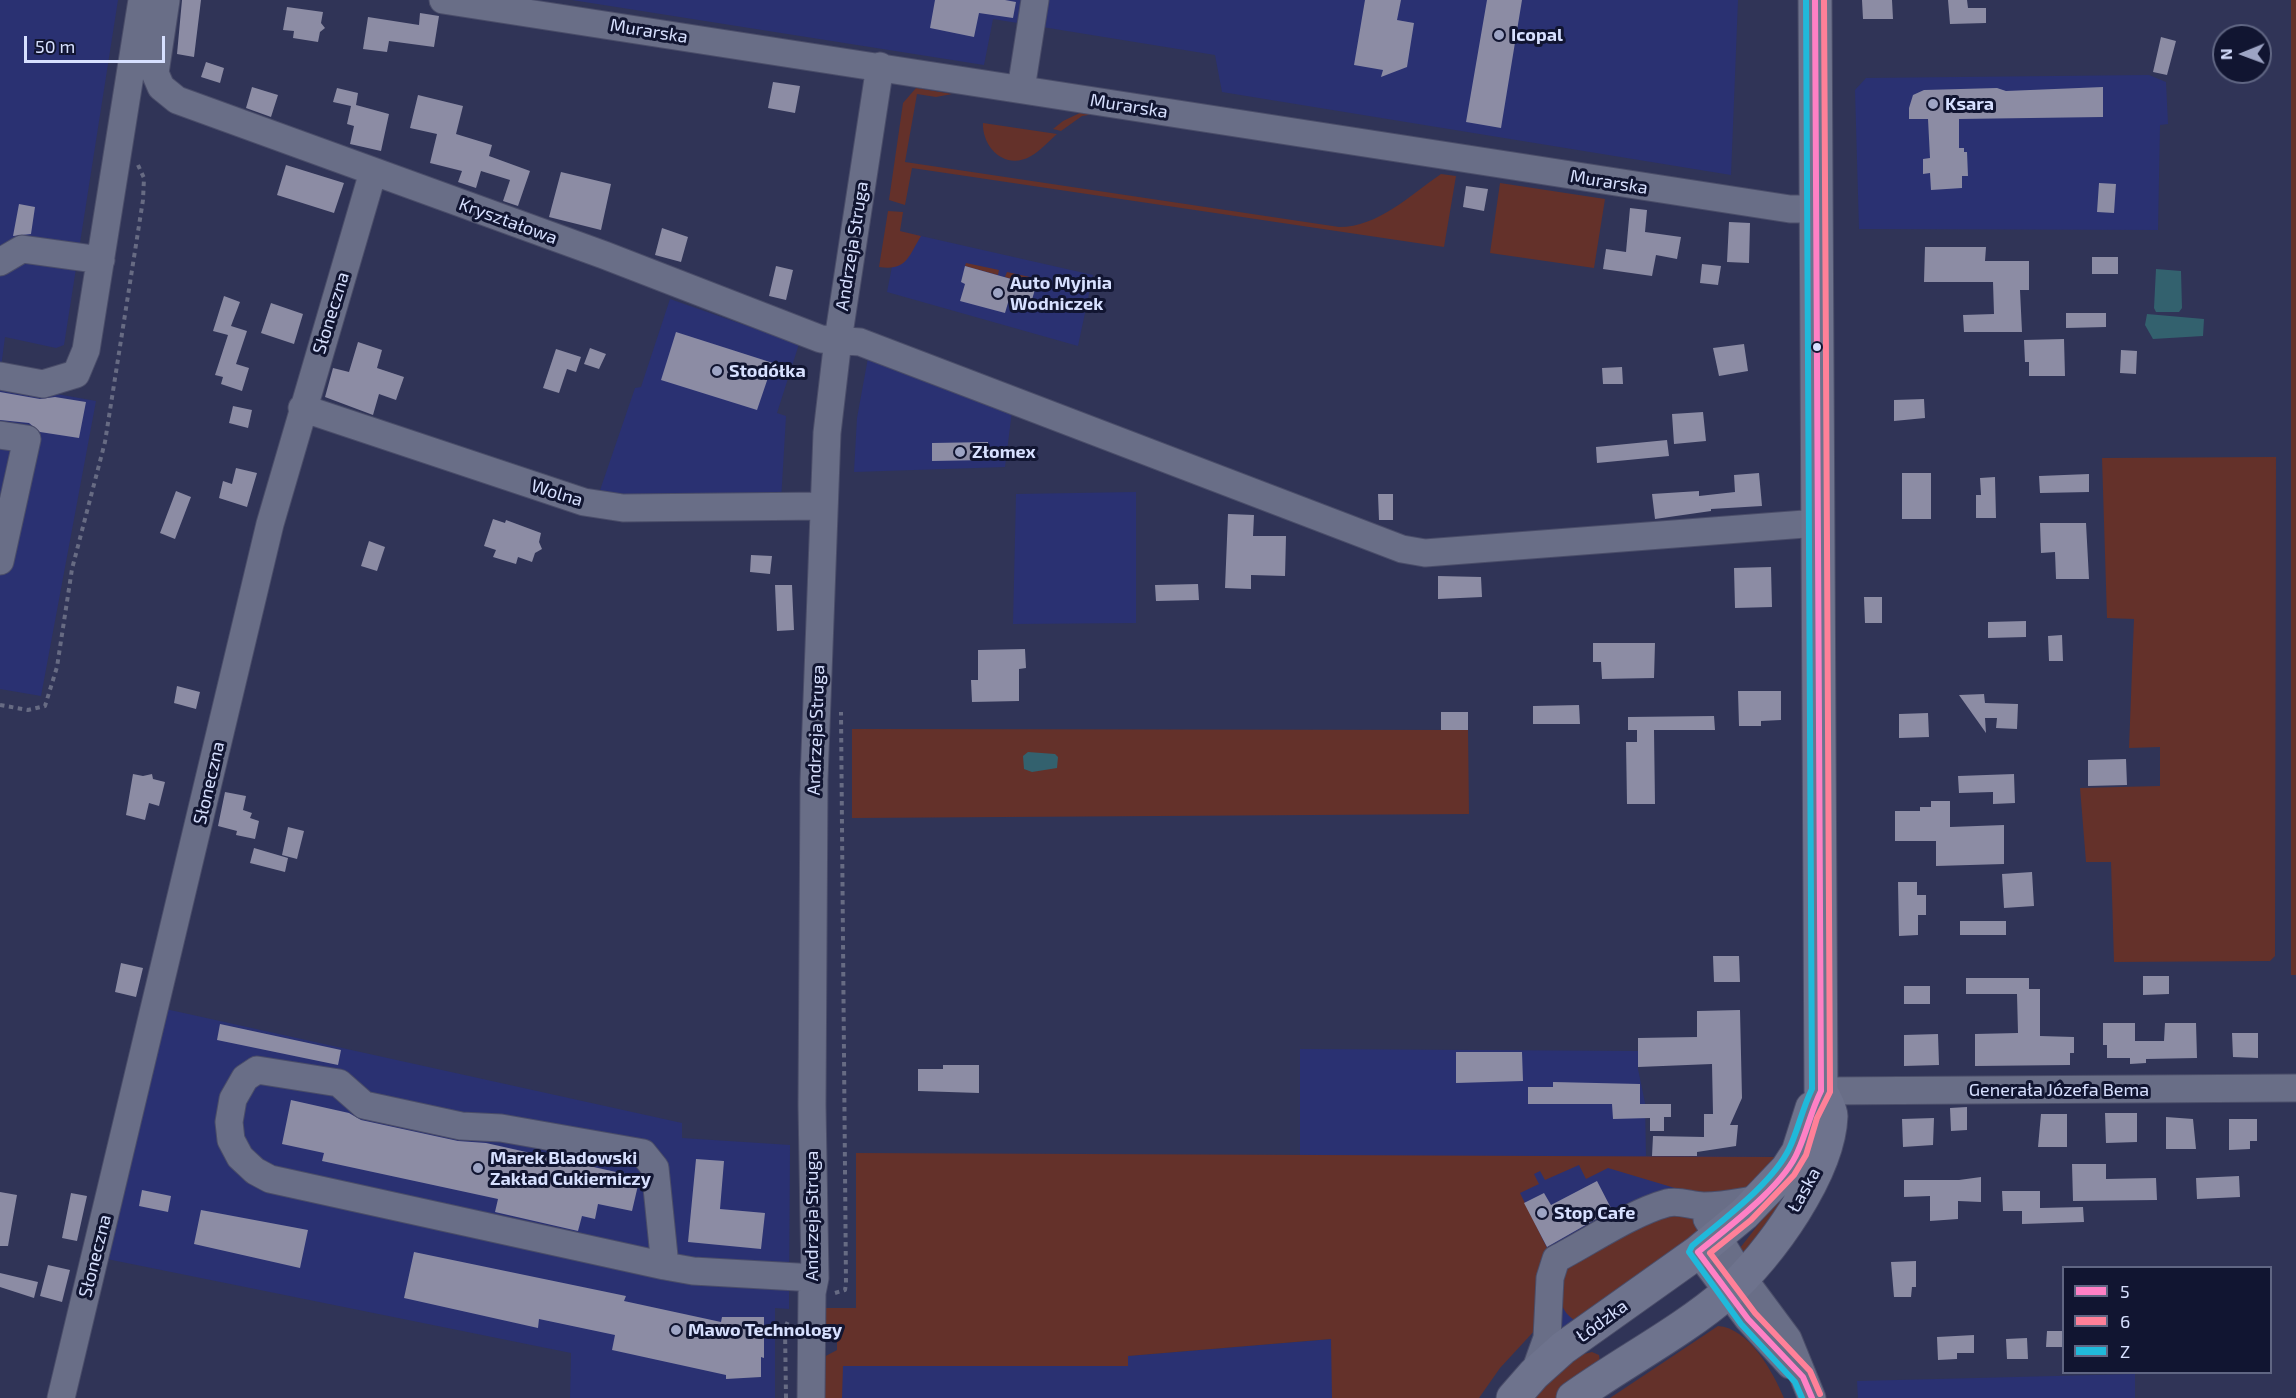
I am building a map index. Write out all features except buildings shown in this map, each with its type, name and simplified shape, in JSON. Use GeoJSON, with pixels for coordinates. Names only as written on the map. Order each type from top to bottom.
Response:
{"type":"FeatureCollection","features":[{"type":"Feature","properties":{"kind":"main road","name":"Łaska"},"geometry":{"type":"LineString","coordinates":[[1735,1285],[1788,1219],[1820,1162],[1831,1115],[1821,1091],[1815,0]]}},
{"type":"Feature","properties":{"kind":"main road","name":"Łaska"},"geometry":{"type":"LineString","coordinates":[[1707,1245],[1759,1200],[1787,1169],[1798,1152],[1809,1114],[1821,1091]]}},
{"type":"Feature","properties":{"kind":"main road","name":"Łódzka"},"geometry":{"type":"LineString","coordinates":[[1523,1386],[1563,1348],[1707,1245]]}},
{"type":"Feature","properties":{"kind":"main road"},"geometry":{"type":"LineString","coordinates":[[1574,1397],[1735,1285]]}},
{"type":"Feature","properties":{"kind":"street"},"geometry":{"type":"LineString","coordinates":[[0,376],[43,384],[76,374],[86,350],[142,0]]}},
{"type":"Feature","properties":{"kind":"street","name":"Kryształowa"},"geometry":{"type":"LineString","coordinates":[[166,0],[155,73],[161,87],[177,100],[604,255],[821,339],[860,342],[1402,549],[1425,553],[1818,523]]}},
{"type":"Feature","properties":{"kind":"street","name":"Murarska"},"geometry":{"type":"LineString","coordinates":[[442,0],[880,66],[1790,209],[1816,209]]}},
{"type":"Feature","properties":{"kind":"street"},"geometry":{"type":"LineString","coordinates":[[1021,89],[1035,0]]}},
{"type":"Feature","properties":{"kind":"street","name":"Andrzeja Struga"},"geometry":{"type":"LineString","coordinates":[[811,1398],[814,791],[827,434],[838,340],[880,66]]}},
{"type":"Feature","properties":{"kind":"street","name":"Słoneczna"},"geometry":{"type":"LineString","coordinates":[[61,1398],[270,524],[302,408],[373,172]]}},
{"type":"Feature","properties":{"kind":"street"},"geometry":{"type":"LineString","coordinates":[[0,262],[22,249],[101,260]]}},
{"type":"Feature","properties":{"kind":"street","name":"Wolna"},"geometry":{"type":"LineString","coordinates":[[302,408],[584,502],[622,508],[824,506]]}},
{"type":"Feature","properties":{"kind":"street"},"geometry":{"type":"LineString","coordinates":[[0,435],[27,439],[0,561]]}},
{"type":"Feature","properties":{"kind":"street"},"geometry":{"type":"LineString","coordinates":[[665,1266],[655,1168],[643,1153],[501,1128],[461,1126],[364,1105],[339,1083],[273,1071],[257,1070],[245,1078],[233,1100],[229,1122],[231,1140],[240,1157],[255,1171],[270,1179],[665,1266],[813,1286]]}},
{"type":"Feature","properties":{"kind":"street","name":"Generała Józefa Bema"},"geometry":{"type":"LineString","coordinates":[[1821,1091],[2296,1088]]}},
{"type":"Feature","properties":{"kind":"street"},"geometry":{"type":"LineString","coordinates":[[1523,1386],[1547,1338],[1550,1278],[1556,1259],[1648,1211],[1669,1203],[1684,1202],[1701,1207],[1759,1200]]}},
{"type":"Feature","properties":{"kind":"street"},"geometry":{"type":"LineString","coordinates":[[1701,1207],[1707,1245],[1735,1285],[1788,1338],[1807,1387]]}},
{"type":"Feature","properties":{"kind":"path"},"geometry":{"type":"LineString","coordinates":[[0,705],[28,710],[45,706],[57,667],[72,569],[105,442],[125,323],[143,201],[144,178],[135,157]]}},
{"type":"Feature","properties":{"kind":"path"},"geometry":{"type":"LineString","coordinates":[[813,1286],[841,1293],[846,1284],[841,702]]}},
{"type":"Feature","properties":{"kind":"path"},"geometry":{"type":"LineString","coordinates":[[786,1398],[785,1328],[789,1319]]}},
{"type":"Feature","properties":{"kind":"shaded area"},"geometry":{"type":"Polygon","coordinates":[[[0,0],[118,0],[64,345],[56,348],[5,337],[0,375],[0,0]]]}},
{"type":"Feature","properties":{"kind":"shaded area"},"geometry":{"type":"Polygon","coordinates":[[[572,0],[1738,0],[1731,175],[1222,92],[1215,55],[993,19],[984,65],[572,0]]]}},
{"type":"Feature","properties":{"kind":"shaded area"},"geometry":{"type":"Polygon","coordinates":[[[2291,0],[2296,0],[2296,975],[2291,975],[2291,0]]]}},
{"type":"Feature","properties":{"kind":"shaded area"},"geometry":{"type":"Polygon","coordinates":[[[2149,75],[2166,82],[2168,124],[2160,125],[2158,230],[1859,229],[1855,90],[1866,78],[2149,75]]]}},
{"type":"Feature","properties":{"kind":"shaded area"},"geometry":{"type":"Polygon","coordinates":[[[916,88],[952,94],[936,97],[917,94],[905,162],[1339,227],[1353,226],[1380,216],[1441,174],[1456,176],[1444,247],[912,168],[905,205],[889,200],[903,103],[916,88]]]}},
{"type":"Feature","properties":{"kind":"shaded area"},"geometry":{"type":"Polygon","coordinates":[[[1084,111],[1094,114],[1082,116],[1061,131],[1053,129],[1063,121],[1084,111]]]}},
{"type":"Feature","properties":{"kind":"shaded area"},"geometry":{"type":"Polygon","coordinates":[[[983,123],[1057,134],[1031,156],[1013,161],[1005,159],[991,148],[983,123]]]}},
{"type":"Feature","properties":{"kind":"shaded area"},"geometry":{"type":"Polygon","coordinates":[[[1500,183],[1605,199],[1594,268],[1490,253],[1500,183]]]}},
{"type":"Feature","properties":{"kind":"shaded area"},"geometry":{"type":"Polygon","coordinates":[[[888,211],[903,212],[900,231],[921,236],[906,261],[896,267],[888,268],[879,267],[888,211]]]}},
{"type":"Feature","properties":{"kind":"shaded area"},"geometry":{"type":"Polygon","coordinates":[[[899,231],[1093,275],[1078,346],[887,292],[899,231]]]}},
{"type":"Feature","properties":{"kind":"shaded area"},"geometry":{"type":"Polygon","coordinates":[[[966,263],[999,270],[998,275],[965,266],[966,263]]]}},
{"type":"Feature","properties":{"kind":"shaded area"},"geometry":{"type":"Polygon","coordinates":[[[1007,272],[1039,279],[1042,285],[1035,289],[1036,286],[1005,277],[1007,272]]]}},
{"type":"Feature","properties":{"kind":"shaded area"},"geometry":{"type":"Polygon","coordinates":[[[670,299],[799,344],[777,413],[786,416],[781,501],[597,499],[635,388],[641,387],[670,299]]]}},
{"type":"Feature","properties":{"kind":"shaded area"},"geometry":{"type":"Polygon","coordinates":[[[868,358],[1012,411],[1005,467],[854,472],[857,418],[868,358]]]}},
{"type":"Feature","properties":{"kind":"shaded area"},"geometry":{"type":"Polygon","coordinates":[[[0,384],[96,401],[41,696],[0,689],[0,384]]]}},
{"type":"Feature","properties":{"kind":"shaded area"},"geometry":{"type":"Polygon","coordinates":[[[2276,457],[2275,956],[2270,961],[2114,962],[2111,862],[2086,862],[2080,788],[2160,786],[2160,747],[2129,748],[2134,619],[2107,618],[2102,458],[2276,457]]]}},
{"type":"Feature","properties":{"kind":"shaded area"},"geometry":{"type":"Polygon","coordinates":[[[1136,492],[1136,623],[1013,624],[1016,494],[1136,492]]]}},
{"type":"Feature","properties":{"kind":"shaded area"},"geometry":{"type":"Polygon","coordinates":[[[852,729],[1468,730],[1469,814],[852,818],[852,729]]]}},
{"type":"Feature","properties":{"kind":"shaded area"},"geometry":{"type":"Polygon","coordinates":[[[161,1008],[682,1123],[682,1138],[790,1145],[789,1309],[775,1308],[775,1398],[570,1398],[571,1353],[102,1258],[161,1008]]]}},
{"type":"Feature","properties":{"kind":"shaded area"},"geometry":{"type":"Polygon","coordinates":[[[1300,1049],[1638,1051],[1638,1069],[1645,1103],[1646,1156],[1778,1157],[1534,1354],[1541,1330],[1300,1155],[1300,1049]]]}},
{"type":"Feature","properties":{"kind":"shaded area"},"geometry":{"type":"Polygon","coordinates":[[[856,1153],[1778,1157],[1746,1193],[1715,1200],[1608,1168],[1586,1179],[1579,1165],[1545,1180],[1540,1171],[1534,1174],[1539,1184],[1520,1193],[1548,1250],[1536,1329],[1500,1368],[1479,1398],[1332,1398],[1331,1339],[1128,1356],[1128,1366],[843,1366],[842,1398],[820,1398],[822,1358],[837,1350],[837,1332],[823,1327],[820,1308],[856,1308],[856,1153]]]}},
{"type":"Feature","properties":{"kind":"shaded area"},"geometry":{"type":"Polygon","coordinates":[[[1799,1185],[1743,1255],[1740,1248],[1786,1189],[1799,1185]]]}},
{"type":"Feature","properties":{"kind":"shaded area"},"geometry":{"type":"Polygon","coordinates":[[[1666,1212],[1695,1216],[1705,1230],[1576,1321],[1569,1316],[1564,1310],[1561,1297],[1564,1267],[1666,1212]]]}},
{"type":"Feature","properties":{"kind":"shaded area"},"geometry":{"type":"Polygon","coordinates":[[[1718,1326],[1740,1334],[1750,1343],[1766,1364],[1784,1398],[1610,1398],[1718,1326]]]}},
{"type":"Feature","properties":{"kind":"shaded area"},"geometry":{"type":"Polygon","coordinates":[[[1332,1339],[1332,1398],[842,1398],[842,1366],[1127,1366],[1128,1356],[1332,1339]]]}},
{"type":"Feature","properties":{"kind":"shaded area"},"geometry":{"type":"Polygon","coordinates":[[[1592,1352],[1599,1355],[1600,1363],[1555,1398],[1536,1398],[1532,1394],[1580,1355],[1592,1352]]]}},
{"type":"Feature","properties":{"kind":"shaded area"},"geometry":{"type":"Polygon","coordinates":[[[2135,1374],[2135,1398],[1858,1398],[1857,1381],[2135,1374]]]}},
{"type":"Feature","properties":{"kind":"water"},"geometry":{"type":"Polygon","coordinates":[[[2156,269],[2181,271],[2182,308],[2179,312],[2156,312],[2154,308],[2156,269]]]}},
{"type":"Feature","properties":{"kind":"water"},"geometry":{"type":"Polygon","coordinates":[[[2147,314],[2204,319],[2203,336],[2153,339],[2145,325],[2147,314]]]}},
{"type":"Feature","properties":{"kind":"water"},"geometry":{"type":"Polygon","coordinates":[[[1028,752],[1055,754],[1058,757],[1057,768],[1032,772],[1024,769],[1023,756],[1028,752]]]}},
{"type":"Feature","properties":{"kind":"transit line","name":"Z"},"geometry":{"type":"LineString","coordinates":[[1802,1398],[1795,1382],[1741,1324],[1689,1252],[1692,1246],[1758,1188],[1781,1162],[1792,1142],[1812,1089],[1806,0]]}},
{"type":"Feature","properties":{"kind":"transit line","name":"5"},"geometry":{"type":"LineString","coordinates":[[1812,1398],[1803,1377],[1748,1319],[1698,1252],[1754,1206],[1781,1178],[1798,1151],[1821,1091],[1815,0]]}},
{"type":"Feature","properties":{"kind":"transit line","name":"6"},"geometry":{"type":"LineString","coordinates":[[1820,1394],[1810,1371],[1755,1313],[1710,1253],[1751,1220],[1794,1175],[1806,1155],[1817,1118],[1830,1092],[1824,0]]}},
{"type":"Feature","properties":{"kind":"place","name":"Icopal"},"geometry":{"type":"Point","coordinates":[1499,35]}},
{"type":"Feature","properties":{"kind":"place","name":"Ksara"},"geometry":{"type":"Point","coordinates":[1933,104]}},
{"type":"Feature","properties":{"kind":"place","name":"Auto Myjnia Wodniczek"},"geometry":{"type":"Point","coordinates":[998,293]}},
{"type":"Feature","properties":{"kind":"place","name":"Stodółka"},"geometry":{"type":"Point","coordinates":[717,371]}},
{"type":"Feature","properties":{"kind":"place","name":"Złomex"},"geometry":{"type":"Point","coordinates":[960,452]}},
{"type":"Feature","properties":{"kind":"place","name":"Marek Bladowski Zakład Cukierniczy"},"geometry":{"type":"Point","coordinates":[478,1168]}},
{"type":"Feature","properties":{"kind":"place","name":"Stop Cafe"},"geometry":{"type":"Point","coordinates":[1542,1213]}},
{"type":"Feature","properties":{"kind":"place","name":"Mawo Technology"},"geometry":{"type":"Point","coordinates":[676,1330]}}]}
